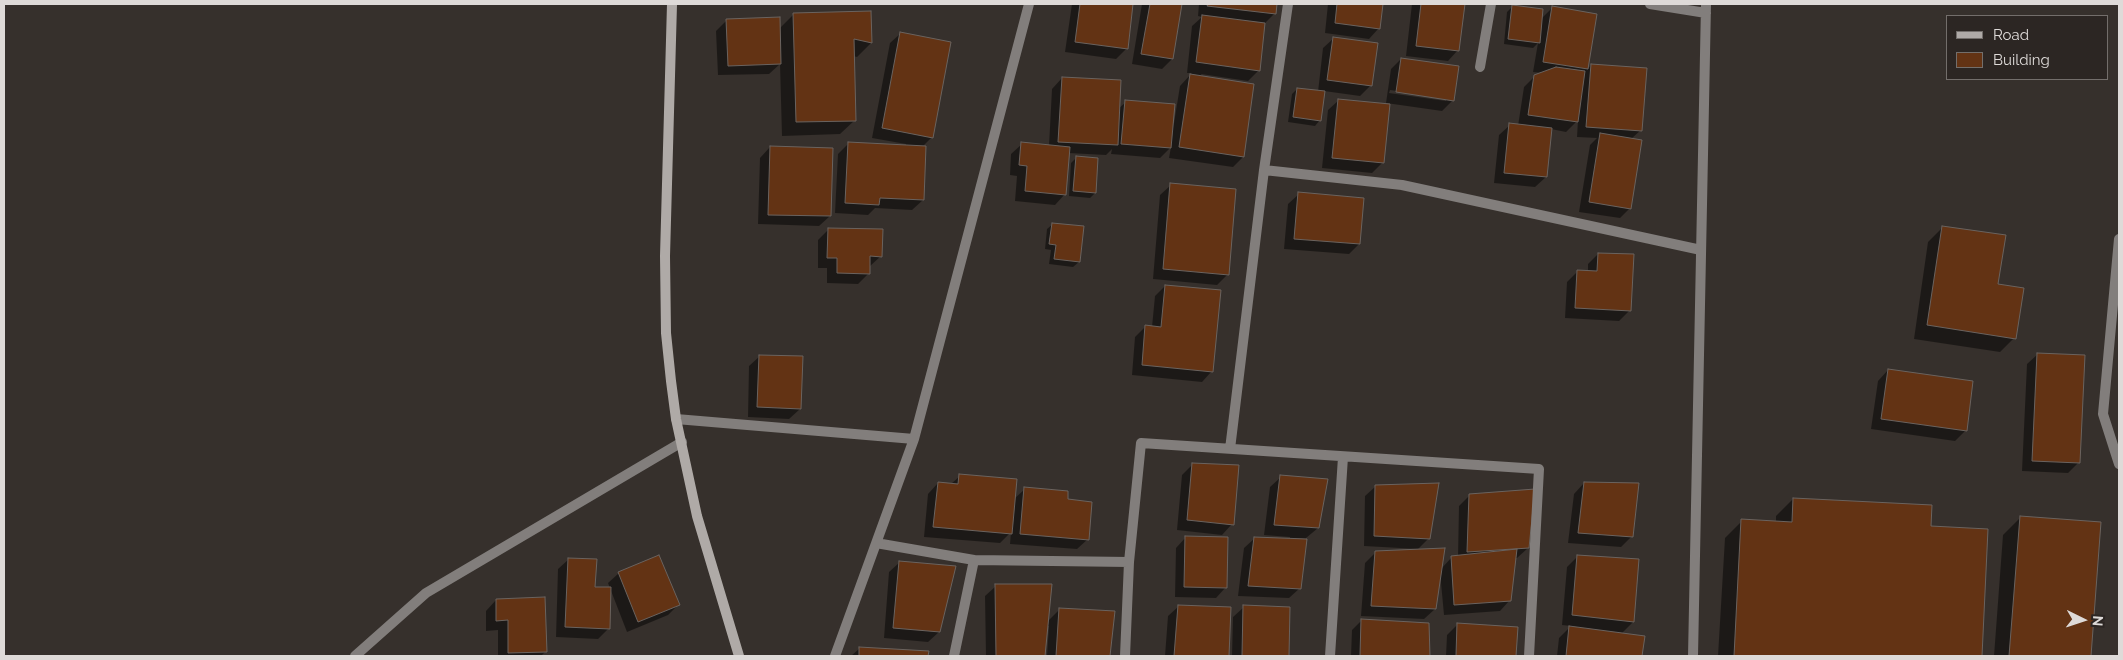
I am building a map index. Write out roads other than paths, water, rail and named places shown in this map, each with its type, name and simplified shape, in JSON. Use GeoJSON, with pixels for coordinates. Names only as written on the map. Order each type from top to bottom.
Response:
{"type":"FeatureCollection","features":[{"type":"Feature","properties":{"kind":"street"},"geometry":{"type":"LineString","coordinates":[[672,4],[665,256],[666,333],[676,418],[697,516],[739,656]]}},
{"type":"Feature","properties":{"kind":"street"},"geometry":{"type":"LineString","coordinates":[[835,656],[914,439],[1029,4]]}},
{"type":"Feature","properties":{"kind":"street"},"geometry":{"type":"LineString","coordinates":[[1230,449],[1264,170],[1288,4]]}},
{"type":"Feature","properties":{"kind":"street"},"geometry":{"type":"LineString","coordinates":[[1480,67],[1491,4]]}},
{"type":"Feature","properties":{"kind":"street"},"geometry":{"type":"LineString","coordinates":[[1650,4],[1706,8],[1693,656]]}},
{"type":"Feature","properties":{"kind":"street"},"geometry":{"type":"LineString","coordinates":[[1264,170],[1402,185],[1701,250]]}},
{"type":"Feature","properties":{"kind":"street"},"geometry":{"type":"LineString","coordinates":[[2119,239],[2103,414],[2119,464]]}},
{"type":"Feature","properties":{"kind":"street"},"geometry":{"type":"LineString","coordinates":[[676,418],[914,439]]}},
{"type":"Feature","properties":{"kind":"street"},"geometry":{"type":"LineString","coordinates":[[355,656],[426,593],[682,442]]}},
{"type":"Feature","properties":{"kind":"street"},"geometry":{"type":"LineString","coordinates":[[1124,656],[1129,562],[1141,443],[1539,469],[1529,656]]}},
{"type":"Feature","properties":{"kind":"street"},"geometry":{"type":"LineString","coordinates":[[1330,656],[1343,457]]}},
{"type":"Feature","properties":{"kind":"street"},"geometry":{"type":"LineString","coordinates":[[876,543],[974,560],[1129,562]]}},
{"type":"Feature","properties":{"kind":"street"},"geometry":{"type":"LineString","coordinates":[[954,656],[974,560]]}}]}
